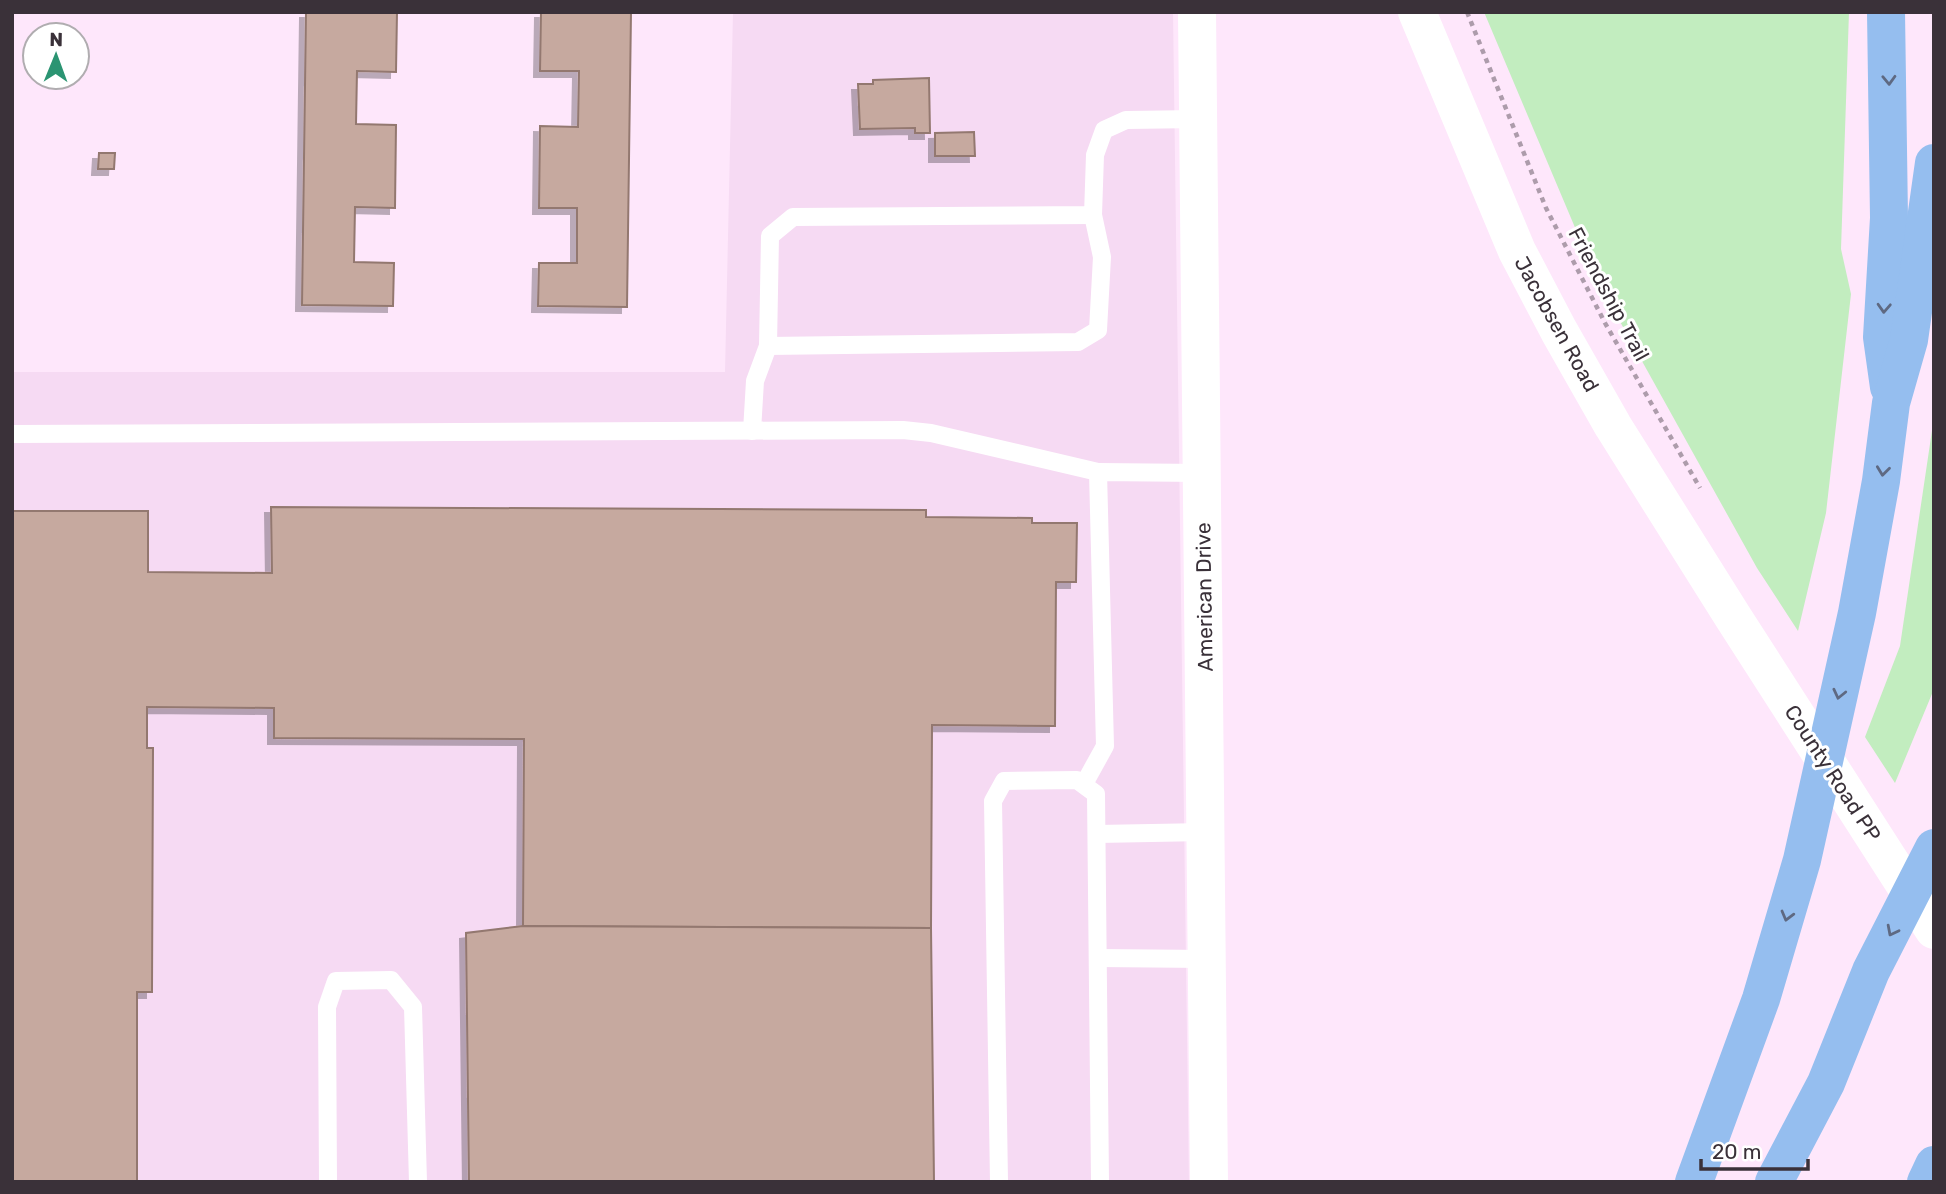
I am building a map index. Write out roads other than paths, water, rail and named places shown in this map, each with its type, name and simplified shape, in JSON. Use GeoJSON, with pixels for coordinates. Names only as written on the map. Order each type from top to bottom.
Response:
{"type":"FeatureCollection","features":[{"type":"Feature","properties":{"kind":"highway"},"geometry":{"type":"LineString","coordinates":[[1886,12],[1889,218],[1882,337],[1891,403]]}},
{"type":"Feature","properties":{"kind":"highway"},"geometry":{"type":"LineString","coordinates":[[1694,1182],[1761,999],[1802,860],[1857,613],[1881,481],[1891,403],[1909,340],[1934,163]]}},
{"type":"Feature","properties":{"kind":"highway"},"geometry":{"type":"LineString","coordinates":[[1774,1182],[1826,1083],[1871,971],[1934,848]]}},
{"type":"Feature","properties":{"kind":"highway"},"geometry":{"type":"LineString","coordinates":[[1926,1182],[1934,1165]]}},
{"type":"Feature","properties":{"kind":"street","name":"American Drive"},"geometry":{"type":"LineString","coordinates":[[1197,12],[1209,1182]]}},
{"type":"Feature","properties":{"kind":"street","name":"Jacobsen Road"},"geometry":{"type":"LineString","coordinates":[[1417,12],[1517,251],[1613,425],[1733,617]]}},
{"type":"Feature","properties":{"kind":"street","name":"County Road PP"},"geometry":{"type":"LineString","coordinates":[[1733,617],[1934,930]]}},
{"type":"Feature","properties":{"kind":"lane"},"geometry":{"type":"LineString","coordinates":[[768,346],[1078,342],[1098,330],[1102,257],[1093,215],[1095,155],[1104,130],[1126,120],[1199,119]]}},
{"type":"Feature","properties":{"kind":"lane"},"geometry":{"type":"LineString","coordinates":[[752,430],[755,381],[768,346],[769,236],[793,217],[1093,215]]}},
{"type":"Feature","properties":{"kind":"lane"},"geometry":{"type":"LineString","coordinates":[[12,435],[904,430],[932,433],[1098,472],[1202,473]]}},
{"type":"Feature","properties":{"kind":"lane"},"geometry":{"type":"LineString","coordinates":[[1084,784],[1105,746],[1098,472]]}},
{"type":"Feature","properties":{"kind":"lane"},"geometry":{"type":"LineString","coordinates":[[999,1182],[993,801],[1004,781],[1077,780],[1096,793],[1100,1182]]}},
{"type":"Feature","properties":{"kind":"lane"},"geometry":{"type":"LineString","coordinates":[[1097,834],[1206,832]]}},
{"type":"Feature","properties":{"kind":"lane"},"geometry":{"type":"LineString","coordinates":[[1098,958],[1207,959]]}},
{"type":"Feature","properties":{"kind":"lane"},"geometry":{"type":"LineString","coordinates":[[328,1182],[327,1007],[336,981],[377,980],[391,980],[413,1007],[418,1182]]}}]}
